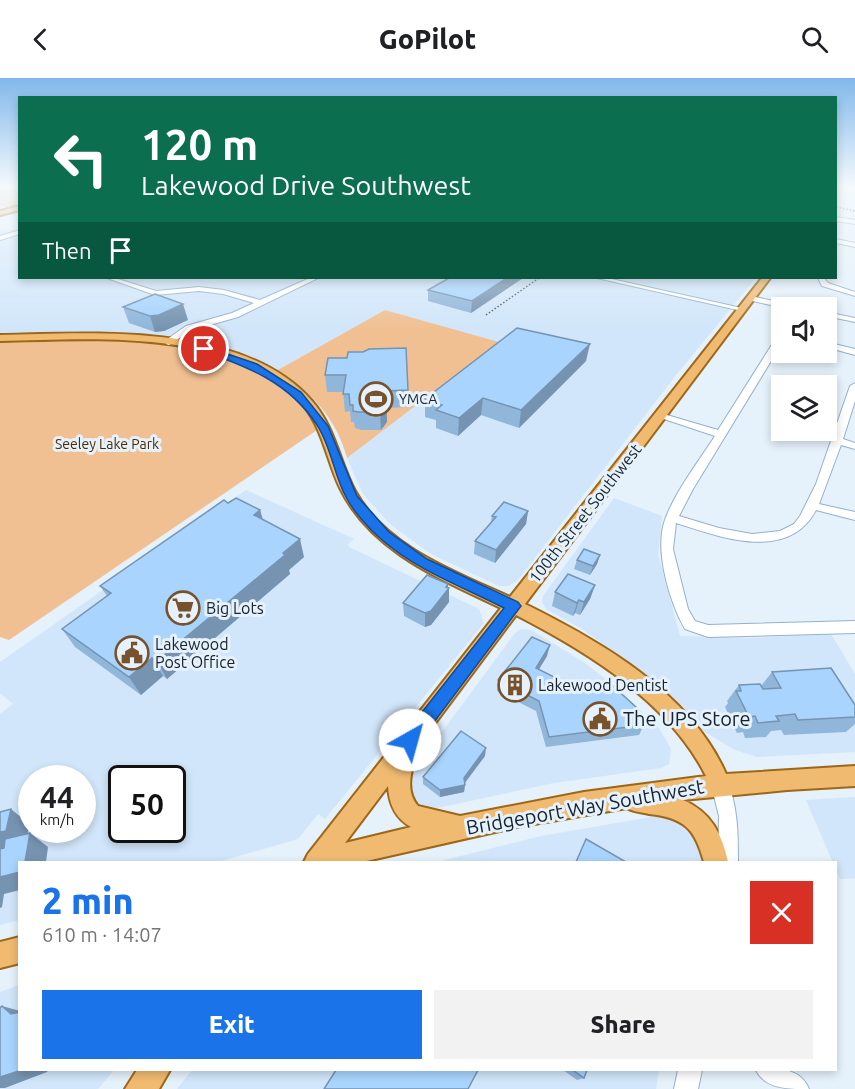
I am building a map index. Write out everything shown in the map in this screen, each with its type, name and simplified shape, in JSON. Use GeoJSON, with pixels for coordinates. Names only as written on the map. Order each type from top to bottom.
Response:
{"type":"FeatureCollection","features":[{"type":"Feature","properties":{"kind":"main road","name":"100th Street Southwest"},"geometry":{"type":"LineString","coordinates":[[318,861],[765,279]]}},
{"type":"Feature","properties":{"kind":"main road"},"geometry":{"type":"LineString","coordinates":[[0,338],[121,338],[169,342],[204,349],[244,361],[291,388],[312,409],[323,426],[346,488],[375,526],[423,562],[586,645],[648,691],[696,741],[711,764],[720,784]]}},
{"type":"Feature","properties":{"kind":"main road"},"geometry":{"type":"LineString","coordinates":[[410,740],[397,778],[397,790],[403,805],[410,813],[431,823],[483,823]]}},
{"type":"Feature","properties":{"kind":"main road","name":"Bridgeport Way Southwest"},"geometry":{"type":"LineString","coordinates":[[321,861],[483,823],[616,798],[720,784],[855,776]]}},
{"type":"Feature","properties":{"kind":"main road"},"geometry":{"type":"LineString","coordinates":[[616,798],[672,805],[688,812],[708,838],[716,861]]}},
{"type":"Feature","properties":{"kind":"main road"},"geometry":{"type":"LineString","coordinates":[[0,955],[18,950]]}},
{"type":"Feature","properties":{"kind":"main road"},"geometry":{"type":"LineString","coordinates":[[140,1089],[154,1071]]}},
{"type":"Feature","properties":{"kind":"street"},"geometry":{"type":"LineString","coordinates":[[838,241],[855,245]]}},
{"type":"Feature","properties":{"kind":"street"},"geometry":{"type":"LineString","coordinates":[[113,279],[155,293],[186,289],[206,290],[261,303]]}},
{"type":"Feature","properties":{"kind":"street"},"geometry":{"type":"LineString","coordinates":[[169,342],[189,328],[235,315],[313,279]]}},
{"type":"Feature","properties":{"kind":"street"},"geometry":{"type":"LineString","coordinates":[[605,279],[742,309]]}},
{"type":"Feature","properties":{"kind":"street"},"geometry":{"type":"LineString","coordinates":[[631,284],[638,279]]}},
{"type":"Feature","properties":{"kind":"street"},"geometry":{"type":"LineString","coordinates":[[821,282],[855,294]]}},
{"type":"Feature","properties":{"kind":"street"},"geometry":{"type":"LineString","coordinates":[[751,298],[771,302]]}},
{"type":"Feature","properties":{"kind":"street"},"geometry":{"type":"LineString","coordinates":[[837,316],[855,320]]}},
{"type":"Feature","properties":{"kind":"street"},"geometry":{"type":"LineString","coordinates":[[837,347],[855,352]]}},
{"type":"Feature","properties":{"kind":"street"},"geometry":{"type":"LineString","coordinates":[[771,353],[720,434],[672,518],[667,549],[682,613],[693,626],[712,631],[855,627]]}},
{"type":"Feature","properties":{"kind":"street"},"geometry":{"type":"LineString","coordinates":[[837,435],[854,394]]}},
{"type":"Feature","properties":{"kind":"street"},"geometry":{"type":"LineString","coordinates":[[660,416],[720,434]]}},
{"type":"Feature","properties":{"kind":"street"},"geometry":{"type":"LineString","coordinates":[[672,518],[728,534],[762,537],[798,527],[813,506],[835,441]]}},
{"type":"Feature","properties":{"kind":"street"},"geometry":{"type":"LineString","coordinates":[[837,441],[855,446]]}},
{"type":"Feature","properties":{"kind":"street"},"geometry":{"type":"LineString","coordinates":[[813,506],[855,516]]}},
{"type":"Feature","properties":{"kind":"street"},"geometry":{"type":"LineString","coordinates":[[720,784],[729,824],[728,861]]}},
{"type":"Feature","properties":{"kind":"street"},"geometry":{"type":"LineString","coordinates":[[686,1089],[690,1071]]}},
{"type":"Feature","properties":{"kind":"street"},"geometry":{"type":"LineString","coordinates":[[770,1071],[797,1089]]}},
{"type":"Feature","properties":{"kind":"shaded area"},"geometry":{"type":"Polygon","coordinates":[[[0,234],[18,234],[18,279],[755,279],[676,375],[518,580],[508,586],[499,586],[431,554],[390,524],[363,494],[347,458],[498,342],[385,310],[276,371],[220,348],[184,339],[94,333],[0,333],[0,234]]]}},
{"type":"Feature","properties":{"kind":"shaded area"},"geometry":{"type":"Polygon","coordinates":[[[246,490],[354,539],[348,544],[349,547],[479,609],[484,623],[325,819],[318,814],[298,839],[221,861],[18,861],[18,920],[0,925],[0,714],[13,704],[0,693],[0,662],[246,490]]]}},
{"type":"Feature","properties":{"kind":"shaded area"},"geometry":{"type":"Polygon","coordinates":[[[614,498],[662,516],[658,554],[680,636],[746,638],[831,634],[855,674],[855,752],[757,757],[735,750],[705,732],[625,660],[582,629],[546,609],[542,602],[543,596],[614,498]]]}},
{"type":"Feature","properties":{"kind":"shaded area"},"geometry":{"type":"Polygon","coordinates":[[[522,629],[531,630],[585,663],[618,689],[659,728],[671,749],[669,764],[661,768],[554,783],[437,808],[421,806],[412,796],[410,787],[414,770],[515,633],[522,629]]]}},
{"type":"Feature","properties":{"kind":"shaded area"},"geometry":{"type":"Polygon","coordinates":[[[855,797],[855,878],[840,879],[837,872],[837,861],[832,861],[806,800],[855,797]]]}},
{"type":"Feature","properties":{"kind":"shaded area"},"geometry":{"type":"Polygon","coordinates":[[[669,814],[697,832],[703,856],[702,861],[441,861],[541,836],[669,814]]]}},
{"type":"Feature","properties":{"kind":"shaded area"},"geometry":{"type":"Polygon","coordinates":[[[18,985],[18,1071],[113,1071],[98,1089],[0,1089],[0,992],[18,985]]]}},
{"type":"Feature","properties":{"kind":"shaded area"},"geometry":{"type":"Polygon","coordinates":[[[191,1071],[659,1071],[656,1089],[177,1089],[191,1071]]]}},
{"type":"Feature","properties":{"kind":"green space"},"geometry":{"type":"Polygon","coordinates":[[[385,310],[499,342],[347,458],[329,418],[311,397],[276,371],[385,310]]]}},
{"type":"Feature","properties":{"kind":"green space","name":"Seeley Lake Park"},"geometry":{"type":"Polygon","coordinates":[[[105,337],[169,342],[231,356],[283,382],[323,426],[9,640],[0,637],[0,338],[105,337]]]}},
{"type":"Feature","properties":{"kind":"building"},"geometry":{"type":"Polygon","coordinates":[[[447,279],[505,279],[472,301],[428,290],[447,279]]]}},
{"type":"Feature","properties":{"kind":"building"},"geometry":{"type":"Polygon","coordinates":[[[155,294],[183,304],[159,315],[150,316],[123,307],[155,294]]]}},
{"type":"Feature","properties":{"kind":"building"},"geometry":{"type":"Polygon","coordinates":[[[517,328],[590,344],[521,410],[483,398],[459,418],[436,410],[442,405],[425,399],[517,328]]]}},
{"type":"Feature","properties":{"kind":"building","name":"YMCA"},"geometry":{"type":"Polygon","coordinates":[[[406,348],[408,390],[386,391],[386,404],[380,412],[353,411],[349,394],[343,394],[346,375],[325,375],[328,358],[347,358],[348,352],[363,352],[369,349],[406,348]]]}},
{"type":"Feature","properties":{"kind":"building"},"geometry":{"type":"Polygon","coordinates":[[[236,498],[260,510],[254,515],[300,539],[283,553],[285,555],[157,661],[152,658],[129,677],[62,629],[111,593],[100,586],[224,500],[228,503],[236,498]]]}},
{"type":"Feature","properties":{"kind":"building"},"geometry":{"type":"Polygon","coordinates":[[[504,502],[528,511],[496,550],[475,541],[496,517],[492,516],[504,502]]]}},
{"type":"Feature","properties":{"kind":"building"},"geometry":{"type":"Polygon","coordinates":[[[584,549],[600,555],[593,566],[577,560],[584,549]]]}},
{"type":"Feature","properties":{"kind":"building"},"geometry":{"type":"Polygon","coordinates":[[[568,574],[595,585],[584,602],[579,600],[577,603],[555,592],[568,574]]]}},
{"type":"Feature","properties":{"kind":"building"},"geometry":{"type":"Polygon","coordinates":[[[427,575],[448,584],[446,587],[449,588],[431,611],[425,613],[403,603],[427,575]]]}},
{"type":"Feature","properties":{"kind":"building"},"geometry":{"type":"Polygon","coordinates":[[[532,637],[550,645],[536,668],[566,683],[561,692],[613,686],[637,708],[644,725],[549,737],[539,701],[498,680],[532,637]]]}},
{"type":"Feature","properties":{"kind":"building"},"geometry":{"type":"Polygon","coordinates":[[[831,668],[855,705],[855,717],[798,720],[795,714],[776,716],[779,721],[758,723],[755,716],[749,717],[736,691],[741,691],[739,685],[760,684],[763,689],[781,688],[772,672],[831,668]]]}},
{"type":"Feature","properties":{"kind":"building"},"geometry":{"type":"Polygon","coordinates":[[[461,731],[486,748],[464,778],[465,785],[440,790],[423,777],[461,731]]]}},
{"type":"Feature","properties":{"kind":"building"},"geometry":{"type":"Polygon","coordinates":[[[11,809],[6,831],[0,832],[0,812],[11,809]]]}},
{"type":"Feature","properties":{"kind":"building"},"geometry":{"type":"Polygon","coordinates":[[[18,836],[18,843],[28,843],[25,861],[18,861],[18,872],[0,877],[0,849],[4,848],[5,839],[18,836]]]}},
{"type":"Feature","properties":{"kind":"building"},"geometry":{"type":"Polygon","coordinates":[[[586,839],[624,861],[576,861],[586,839]]]}},
{"type":"Feature","properties":{"kind":"building"},"geometry":{"type":"Polygon","coordinates":[[[2,1006],[11,1014],[18,1012],[19,1071],[0,1077],[0,1008],[2,1006]]]}},
{"type":"Feature","properties":{"kind":"building"},"geometry":{"type":"Polygon","coordinates":[[[335,1071],[477,1071],[468,1089],[324,1089],[335,1071]]]}},
{"type":"Feature","properties":{"kind":"building"},"geometry":{"type":"Polygon","coordinates":[[[574,1071],[587,1071],[584,1078],[574,1071]]]}},
{"type":"Feature","properties":{"kind":"railway"},"geometry":{"type":"LineString","coordinates":[[486,315],[538,279]]}},
{"type":"Feature","properties":{"kind":"place","name":"YMCA"},"geometry":{"type":"Point","coordinates":[376,399]}},
{"type":"Feature","properties":{"kind":"place","name":"Big Lots"},"geometry":{"type":"Point","coordinates":[183,608]}},
{"type":"Feature","properties":{"kind":"place","name":"Lakewood Post Office"},"geometry":{"type":"Point","coordinates":[132,653]}},
{"type":"Feature","properties":{"kind":"place","name":"Lakewood Dentist"},"geometry":{"type":"Point","coordinates":[515,685]}},
{"type":"Feature","properties":{"kind":"place","name":"The UPS Store"},"geometry":{"type":"Point","coordinates":[600,719]}},
{"type":"Feature","properties":{"kind":"route"},"geometry":{"type":"LineString","coordinates":[[204,349],[244,361],[283,382],[298,394],[323,426],[332,444],[346,488],[358,507],[385,535],[423,562],[513,606],[410,740]]}}]}
